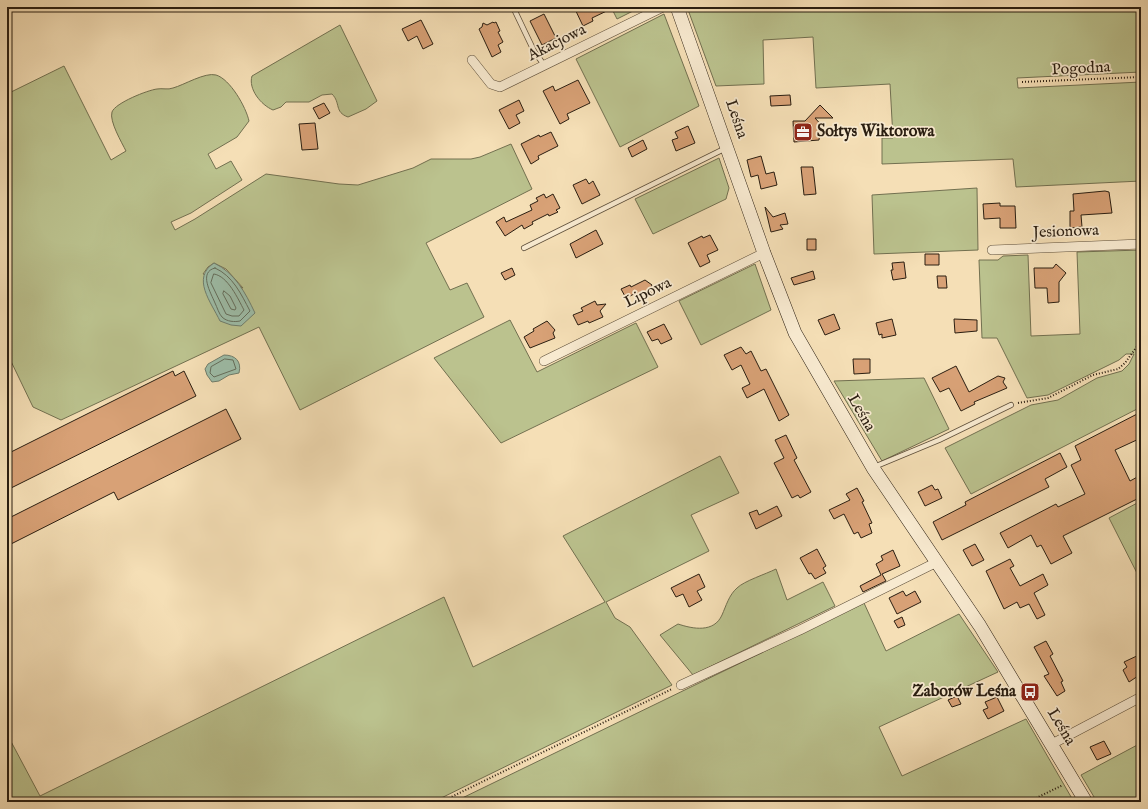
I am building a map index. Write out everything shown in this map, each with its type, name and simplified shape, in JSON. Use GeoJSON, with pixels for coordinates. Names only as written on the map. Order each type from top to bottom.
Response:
{"type":"FeatureCollection","features":[{"type":"Feature","properties":{"kind":"street","name":"Akacjowa"},"geometry":{"type":"LineString","coordinates":[[472,60],[491,84],[500,87],[663,7]]}},
{"type":"Feature","properties":{"kind":"street","name":"Leśna"},"geometry":{"type":"LineString","coordinates":[[677,7],[728,147],[764,253],[795,333],[874,468],[980,626],[1086,802]]}},
{"type":"Feature","properties":{"kind":"street","name":"Jesionowa"},"geometry":{"type":"LineString","coordinates":[[992,250],[1141,244]]}},
{"type":"Feature","properties":{"kind":"street","name":"Lipowa"},"geometry":{"type":"LineString","coordinates":[[544,361],[764,253]]}},
{"type":"Feature","properties":{"kind":"street"},"geometry":{"type":"LineString","coordinates":[[680,685],[800,630],[937,562]]}},
{"type":"Feature","properties":{"kind":"street"},"geometry":{"type":"LineString","coordinates":[[1052,744],[1141,697]]}},
{"type":"Feature","properties":{"kind":"lane"},"geometry":{"type":"LineString","coordinates":[[513,7],[534,51],[545,66]]}},
{"type":"Feature","properties":{"kind":"lane"},"geometry":{"type":"LineString","coordinates":[[524,248],[728,147]]}},
{"type":"Feature","properties":{"kind":"lane"},"geometry":{"type":"LineString","coordinates":[[874,468],[939,440],[1011,405]]}},
{"type":"Feature","properties":{"kind":"path","name":"Pogodna"},"geometry":{"type":"LineString","coordinates":[[1022,82],[1141,77]]}},
{"type":"Feature","properties":{"kind":"path"},"geometry":{"type":"LineString","coordinates":[[1011,405],[1048,398],[1093,375],[1118,369],[1125,363],[1141,341]]}},
{"type":"Feature","properties":{"kind":"path"},"geometry":{"type":"LineString","coordinates":[[441,802],[680,685]]}},
{"type":"Feature","properties":{"kind":"path"},"geometry":{"type":"LineString","coordinates":[[1028,802],[1073,780]]}},
{"type":"Feature","properties":{"kind":"green space"},"geometry":{"type":"Polygon","coordinates":[[[621,7],[641,7],[617,19],[613,11],[621,7]]]}},
{"type":"Feature","properties":{"kind":"green space"},"geometry":{"type":"Polygon","coordinates":[[[687,7],[1141,7],[1141,72],[1017,78],[1018,88],[1141,82],[1141,181],[1016,187],[1013,159],[882,164],[882,138],[893,138],[890,84],[816,88],[813,37],[763,40],[764,84],[716,86],[687,7]]]}},
{"type":"Feature","properties":{"kind":"green space"},"geometry":{"type":"Polygon","coordinates":[[[664,14],[699,106],[620,147],[576,59],[664,14]]]}},
{"type":"Feature","properties":{"kind":"green space"},"geometry":{"type":"Polygon","coordinates":[[[340,25],[377,101],[366,109],[348,117],[341,113],[335,97],[332,94],[322,95],[309,102],[286,102],[281,107],[273,110],[268,108],[256,96],[251,81],[252,76],[340,25]]]}},
{"type":"Feature","properties":{"kind":"green space"},"geometry":{"type":"Polygon","coordinates":[[[64,66],[111,160],[126,151],[112,121],[112,112],[114,108],[125,101],[147,92],[157,89],[171,89],[206,75],[216,75],[227,82],[237,94],[245,108],[249,121],[237,137],[208,154],[216,169],[231,161],[242,180],[191,213],[171,222],[175,230],[266,174],[339,184],[358,185],[413,168],[431,159],[471,159],[480,157],[511,144],[532,189],[426,243],[450,290],[467,283],[484,317],[300,410],[259,327],[61,420],[33,407],[7,353],[7,94],[64,66]],[[214,263],[208,267],[203,274],[243,288],[226,269],[214,263]]]}},
{"type":"Feature","properties":{"kind":"green space"},"geometry":{"type":"Polygon","coordinates":[[[719,158],[729,188],[726,199],[653,234],[635,199],[719,158]]]}},
{"type":"Feature","properties":{"kind":"green space"},"geometry":{"type":"Polygon","coordinates":[[[977,188],[978,250],[874,254],[872,195],[977,188]]]}},
{"type":"Feature","properties":{"kind":"green space"},"geometry":{"type":"Polygon","coordinates":[[[1141,250],[1141,407],[971,494],[945,448],[1031,405],[1058,400],[1097,378],[1122,371],[1129,364],[1134,354],[1126,354],[1119,360],[1048,395],[1027,398],[997,338],[982,338],[979,260],[998,260],[1003,256],[1028,255],[1031,336],[1080,334],[1077,252],[1141,250]]]}},
{"type":"Feature","properties":{"kind":"green space"},"geometry":{"type":"Polygon","coordinates":[[[755,264],[771,310],[701,345],[679,301],[755,264]]]}},
{"type":"Feature","properties":{"kind":"green space"},"geometry":{"type":"Polygon","coordinates":[[[510,320],[537,372],[636,323],[658,367],[501,443],[434,358],[510,320]]]}},
{"type":"Feature","properties":{"kind":"green space"},"geometry":{"type":"Polygon","coordinates":[[[924,378],[949,429],[882,461],[834,381],[924,378]]]}},
{"type":"Feature","properties":{"kind":"green space"},"geometry":{"type":"Polygon","coordinates":[[[720,456],[739,493],[691,515],[709,551],[606,602],[615,618],[630,627],[672,685],[433,802],[7,802],[7,734],[40,796],[444,597],[473,667],[605,602],[563,536],[720,456]]]}},
{"type":"Feature","properties":{"kind":"green space"},"geometry":{"type":"Polygon","coordinates":[[[1141,501],[1141,581],[1109,518],[1141,501]]]}},
{"type":"Feature","properties":{"kind":"green space"},"geometry":{"type":"Polygon","coordinates":[[[776,569],[787,600],[823,582],[835,606],[693,675],[660,635],[678,624],[696,628],[714,625],[722,615],[730,597],[740,585],[776,569]]]}},
{"type":"Feature","properties":{"kind":"green space"},"geometry":{"type":"Polygon","coordinates":[[[864,603],[886,651],[959,614],[998,672],[879,727],[902,776],[1026,719],[1074,802],[454,802],[864,603]]]}},
{"type":"Feature","properties":{"kind":"green space"},"geometry":{"type":"Polygon","coordinates":[[[1141,743],[1141,802],[1097,802],[1081,775],[1141,743]]]}},
{"type":"Feature","properties":{"kind":"water"},"geometry":{"type":"Polygon","coordinates":[[[214,263],[228,272],[239,284],[255,313],[241,326],[231,325],[220,321],[208,298],[203,283],[204,276],[207,269],[214,263]]]}},
{"type":"Feature","properties":{"kind":"water"},"geometry":{"type":"Polygon","coordinates":[[[224,355],[231,356],[237,360],[240,369],[239,373],[229,375],[219,381],[212,382],[205,369],[208,364],[224,355]]]}},
{"type":"Feature","properties":{"kind":"building"},"geometry":{"type":"Polygon","coordinates":[[[574,7],[615,7],[592,18],[593,21],[583,26],[574,7]]]}},
{"type":"Feature","properties":{"kind":"building"},"geometry":{"type":"Polygon","coordinates":[[[544,14],[556,38],[542,45],[530,21],[544,14]]]}},
{"type":"Feature","properties":{"kind":"building"},"geometry":{"type":"Polygon","coordinates":[[[421,20],[433,44],[423,49],[417,36],[408,41],[402,29],[421,20]]]}},
{"type":"Feature","properties":{"kind":"building"},"geometry":{"type":"Polygon","coordinates":[[[496,22],[500,31],[498,32],[503,42],[498,45],[501,52],[492,57],[479,29],[482,27],[483,23],[487,25],[496,22]]]}},
{"type":"Feature","properties":{"kind":"building"},"geometry":{"type":"Polygon","coordinates":[[[578,80],[590,103],[567,114],[569,119],[560,124],[543,91],[553,86],[555,91],[578,80]]]}},
{"type":"Feature","properties":{"kind":"building"},"geometry":{"type":"Polygon","coordinates":[[[790,95],[791,105],[771,106],[770,96],[790,95]]]}},
{"type":"Feature","properties":{"kind":"building"},"geometry":{"type":"Polygon","coordinates":[[[519,100],[524,111],[516,115],[520,123],[509,129],[499,110],[519,100]]]}},
{"type":"Feature","properties":{"kind":"building"},"geometry":{"type":"Polygon","coordinates":[[[324,103],[330,113],[319,119],[313,108],[324,103]]]}},
{"type":"Feature","properties":{"kind":"building"},"geometry":{"type":"Polygon","coordinates":[[[820,105],[833,118],[815,118],[824,128],[820,132],[819,140],[794,142],[793,121],[805,121],[820,105]]]}},
{"type":"Feature","properties":{"kind":"building"},"geometry":{"type":"Polygon","coordinates":[[[315,123],[318,149],[302,150],[299,124],[315,123]]]}},
{"type":"Feature","properties":{"kind":"building"},"geometry":{"type":"Polygon","coordinates":[[[688,126],[695,143],[676,151],[672,140],[678,138],[675,132],[688,126]]]}},
{"type":"Feature","properties":{"kind":"building"},"geometry":{"type":"Polygon","coordinates":[[[551,132],[558,146],[538,156],[539,159],[531,164],[521,144],[539,135],[540,137],[551,132]]]}},
{"type":"Feature","properties":{"kind":"building"},"geometry":{"type":"Polygon","coordinates":[[[643,140],[647,149],[632,157],[628,148],[643,140]]]}},
{"type":"Feature","properties":{"kind":"building"},"geometry":{"type":"Polygon","coordinates":[[[761,156],[766,174],[774,172],[777,185],[761,189],[758,175],[751,177],[747,160],[761,156]]]}},
{"type":"Feature","properties":{"kind":"building"},"geometry":{"type":"Polygon","coordinates":[[[801,167],[813,167],[816,194],[804,195],[801,167]]]}},
{"type":"Feature","properties":{"kind":"building"},"geometry":{"type":"Polygon","coordinates":[[[586,179],[589,184],[593,181],[600,195],[582,204],[573,185],[586,179]]]}},
{"type":"Feature","properties":{"kind":"building"},"geometry":{"type":"Polygon","coordinates":[[[1105,191],[1109,192],[1112,213],[1081,215],[1082,227],[1070,228],[1070,211],[1074,211],[1073,194],[1105,191]]]}},
{"type":"Feature","properties":{"kind":"building"},"geometry":{"type":"Polygon","coordinates":[[[544,194],[546,198],[553,194],[560,208],[556,210],[558,212],[549,216],[548,214],[532,222],[533,224],[524,229],[522,225],[505,236],[496,222],[504,217],[506,222],[532,210],[530,205],[538,201],[536,198],[544,194]]]}},
{"type":"Feature","properties":{"kind":"building"},"geometry":{"type":"Polygon","coordinates":[[[1000,203],[1000,206],[1015,206],[1016,228],[1000,228],[1000,218],[984,219],[983,204],[1000,203]]]}},
{"type":"Feature","properties":{"kind":"building"},"geometry":{"type":"Polygon","coordinates":[[[765,207],[773,217],[785,213],[788,224],[780,225],[783,229],[771,232],[765,207]]]}},
{"type":"Feature","properties":{"kind":"building"},"geometry":{"type":"Polygon","coordinates":[[[596,230],[603,244],[576,258],[570,244],[596,230]]]}},
{"type":"Feature","properties":{"kind":"building"},"geometry":{"type":"Polygon","coordinates":[[[710,235],[718,250],[707,255],[710,262],[700,267],[688,243],[702,236],[703,238],[710,235]]]}},
{"type":"Feature","properties":{"kind":"building"},"geometry":{"type":"Polygon","coordinates":[[[807,239],[816,239],[816,250],[807,250],[807,239]]]}},
{"type":"Feature","properties":{"kind":"building"},"geometry":{"type":"Polygon","coordinates":[[[925,254],[939,254],[939,265],[925,265],[925,254]]]}},
{"type":"Feature","properties":{"kind":"building"},"geometry":{"type":"Polygon","coordinates":[[[904,262],[906,278],[893,280],[891,270],[893,270],[892,263],[904,262]]]}},
{"type":"Feature","properties":{"kind":"building"},"geometry":{"type":"Polygon","coordinates":[[[1056,264],[1066,273],[1059,282],[1059,302],[1048,303],[1047,288],[1035,288],[1034,268],[1053,268],[1056,264]]]}},
{"type":"Feature","properties":{"kind":"building"},"geometry":{"type":"Polygon","coordinates":[[[512,268],[515,275],[505,280],[501,273],[512,268]]]}},
{"type":"Feature","properties":{"kind":"building"},"geometry":{"type":"Polygon","coordinates":[[[813,271],[815,279],[794,285],[791,278],[813,271]]]}},
{"type":"Feature","properties":{"kind":"building"},"geometry":{"type":"Polygon","coordinates":[[[937,276],[946,276],[947,288],[938,288],[937,276]]]}},
{"type":"Feature","properties":{"kind":"building"},"geometry":{"type":"Polygon","coordinates":[[[645,280],[652,285],[650,290],[651,293],[637,300],[634,294],[626,298],[621,289],[630,285],[631,287],[645,280]]]}},
{"type":"Feature","properties":{"kind":"building"},"geometry":{"type":"Polygon","coordinates":[[[595,301],[597,305],[606,304],[600,311],[603,317],[589,323],[588,321],[578,325],[573,315],[583,311],[581,308],[595,301]]]}},
{"type":"Feature","properties":{"kind":"building"},"geometry":{"type":"Polygon","coordinates":[[[834,314],[840,329],[825,335],[818,320],[834,314]]]}},
{"type":"Feature","properties":{"kind":"building"},"geometry":{"type":"Polygon","coordinates":[[[892,319],[896,335],[882,338],[882,334],[879,335],[876,323],[892,319]]]}},
{"type":"Feature","properties":{"kind":"building"},"geometry":{"type":"Polygon","coordinates":[[[954,319],[977,320],[977,331],[955,333],[954,319]]]}},
{"type":"Feature","properties":{"kind":"building"},"geometry":{"type":"Polygon","coordinates":[[[547,321],[555,330],[553,333],[555,338],[530,348],[524,337],[534,331],[533,329],[547,321]]]}},
{"type":"Feature","properties":{"kind":"building"},"geometry":{"type":"Polygon","coordinates":[[[664,324],[672,339],[661,344],[658,339],[652,341],[647,332],[664,324]]]}},
{"type":"Feature","properties":{"kind":"building"},"geometry":{"type":"Polygon","coordinates":[[[741,347],[746,354],[751,351],[761,371],[766,369],[789,415],[779,421],[764,389],[747,398],[742,388],[750,384],[741,365],[732,370],[724,355],[741,347]]]}},
{"type":"Feature","properties":{"kind":"building"},"geometry":{"type":"Polygon","coordinates":[[[853,359],[870,359],[870,373],[854,374],[853,359]]]}},
{"type":"Feature","properties":{"kind":"building"},"geometry":{"type":"Polygon","coordinates":[[[956,366],[969,392],[998,376],[1005,378],[1003,382],[1007,388],[974,402],[975,404],[961,411],[949,388],[940,392],[932,378],[956,366]]]}},
{"type":"Feature","properties":{"kind":"building"},"geometry":{"type":"Polygon","coordinates":[[[173,371],[175,376],[184,371],[196,396],[7,490],[7,454],[173,371]]]}},
{"type":"Feature","properties":{"kind":"building"},"geometry":{"type":"Polygon","coordinates":[[[226,409],[241,439],[118,500],[114,492],[7,546],[7,519],[226,409]]]}},
{"type":"Feature","properties":{"kind":"building"},"geometry":{"type":"Polygon","coordinates":[[[1141,412],[1141,438],[1115,450],[1130,481],[1141,475],[1141,497],[1063,536],[1072,553],[1051,564],[1041,545],[1037,547],[1031,535],[1008,548],[1000,533],[1056,504],[1058,507],[1085,494],[1071,465],[1081,460],[1075,446],[1141,412]]]}},
{"type":"Feature","properties":{"kind":"building"},"geometry":{"type":"Polygon","coordinates":[[[786,435],[797,458],[794,460],[811,492],[800,498],[798,495],[792,498],[774,463],[784,458],[775,440],[786,435]]]}},
{"type":"Feature","properties":{"kind":"building"},"geometry":{"type":"Polygon","coordinates":[[[1060,453],[1067,467],[1045,479],[1049,487],[942,540],[933,522],[966,505],[965,502],[1060,453]]]}},
{"type":"Feature","properties":{"kind":"building"},"geometry":{"type":"Polygon","coordinates":[[[932,485],[935,490],[938,489],[942,498],[925,506],[918,492],[932,485]]]}},
{"type":"Feature","properties":{"kind":"building"},"geometry":{"type":"Polygon","coordinates":[[[857,488],[864,501],[862,502],[872,523],[869,524],[872,533],[861,538],[858,532],[854,534],[844,514],[834,519],[829,510],[850,500],[846,494],[857,488]]]}},
{"type":"Feature","properties":{"kind":"building"},"geometry":{"type":"Polygon","coordinates":[[[777,506],[782,516],[756,529],[749,513],[757,510],[759,515],[777,506]]]}},
{"type":"Feature","properties":{"kind":"building"},"geometry":{"type":"Polygon","coordinates":[[[975,544],[984,560],[972,566],[963,550],[975,544]]]}},
{"type":"Feature","properties":{"kind":"building"},"geometry":{"type":"Polygon","coordinates":[[[817,549],[826,566],[823,568],[826,573],[815,579],[811,573],[809,574],[800,558],[817,549]]]}},
{"type":"Feature","properties":{"kind":"building"},"geometry":{"type":"Polygon","coordinates":[[[893,550],[900,566],[882,574],[886,581],[863,592],[860,586],[881,575],[876,564],[883,560],[881,556],[893,550]]]}},
{"type":"Feature","properties":{"kind":"building"},"geometry":{"type":"Polygon","coordinates":[[[1010,559],[1014,566],[1010,568],[1020,586],[1043,574],[1048,585],[1034,593],[1045,615],[1037,619],[1029,604],[1020,608],[1017,602],[1004,609],[986,571],[1010,559]]]}},
{"type":"Feature","properties":{"kind":"building"},"geometry":{"type":"Polygon","coordinates":[[[699,574],[705,587],[697,591],[702,600],[689,607],[683,594],[676,597],[671,588],[699,574]]]}},
{"type":"Feature","properties":{"kind":"building"},"geometry":{"type":"Polygon","coordinates":[[[903,591],[906,596],[915,591],[921,602],[897,614],[889,598],[903,591]]]}},
{"type":"Feature","properties":{"kind":"building"},"geometry":{"type":"Polygon","coordinates":[[[902,617],[905,625],[898,628],[894,621],[902,617]]]}},
{"type":"Feature","properties":{"kind":"building"},"geometry":{"type":"Polygon","coordinates":[[[1046,641],[1053,654],[1050,656],[1063,681],[1061,682],[1065,691],[1057,696],[1044,676],[1049,674],[1034,647],[1046,641]]]}},
{"type":"Feature","properties":{"kind":"building"},"geometry":{"type":"Polygon","coordinates":[[[1141,654],[1141,674],[1129,682],[1123,670],[1127,667],[1124,662],[1141,654]]]}},
{"type":"Feature","properties":{"kind":"building"},"geometry":{"type":"Polygon","coordinates":[[[957,696],[961,704],[952,707],[948,700],[957,696]]]}},
{"type":"Feature","properties":{"kind":"building"},"geometry":{"type":"Polygon","coordinates":[[[997,697],[1004,711],[988,719],[983,710],[988,708],[985,702],[997,697]]]}},
{"type":"Feature","properties":{"kind":"building"},"geometry":{"type":"Polygon","coordinates":[[[1104,741],[1111,754],[1097,760],[1090,747],[1104,741]]]}},
{"type":"Feature","properties":{"kind":"place","name":"Sołtys Wiktorowa"},"geometry":{"type":"Point","coordinates":[803,132]}},
{"type":"Feature","properties":{"kind":"place","name":"Zaborów Leśna"},"geometry":{"type":"Point","coordinates":[1030,692]}}]}
